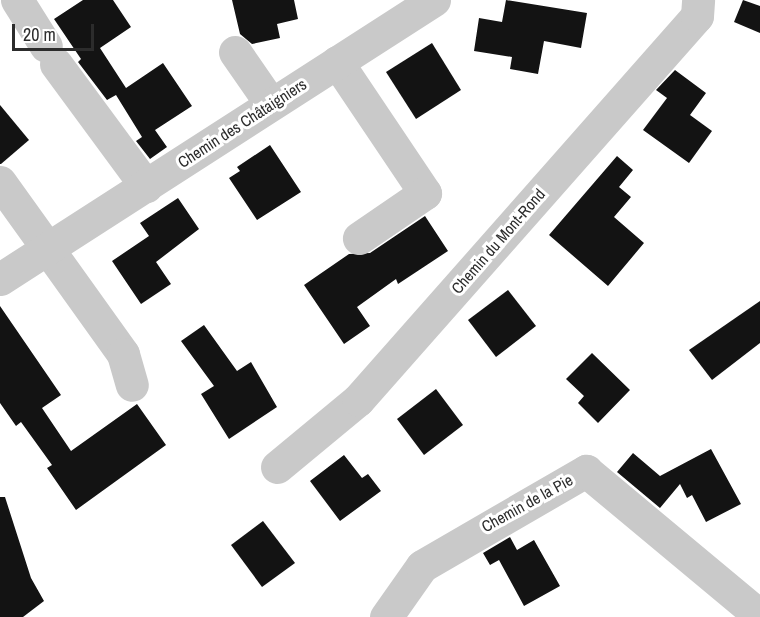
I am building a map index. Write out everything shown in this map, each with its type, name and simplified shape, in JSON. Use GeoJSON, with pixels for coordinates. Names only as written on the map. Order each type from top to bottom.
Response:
{"type":"FeatureCollection","features":[{"type":"Feature","properties":{"kind":"street"},"geometry":{"type":"LineString","coordinates":[[17,0],[51,55],[146,186]]}},
{"type":"Feature","properties":{"kind":"street","name":"Chemin des Châtaigniers"},"geometry":{"type":"LineString","coordinates":[[0,279],[51,249],[434,0]]}},
{"type":"Feature","properties":{"kind":"street","name":"Chemin du Mont-Rond"},"geometry":{"type":"LineString","coordinates":[[277,467],[358,400],[697,16],[698,0]]}},
{"type":"Feature","properties":{"kind":"street"},"geometry":{"type":"LineString","coordinates":[[235,52],[271,104]]}},
{"type":"Feature","properties":{"kind":"street"},"geometry":{"type":"LineString","coordinates":[[337,62],[425,193],[359,238]]}},
{"type":"Feature","properties":{"kind":"street"},"geometry":{"type":"LineString","coordinates":[[0,182],[51,249],[123,354],[132,385]]}},
{"type":"Feature","properties":{"kind":"street","name":"Chemin de la Pie"},"geometry":{"type":"LineString","coordinates":[[386,617],[422,566],[586,471],[760,616]]}},
{"type":"Feature","properties":{"kind":"building"},"geometry":{"type":"Polygon","coordinates":[[[83,0],[113,0],[131,27],[100,48],[126,88],[163,63],[192,106],[155,130],[167,147],[150,159],[136,141],[142,137],[116,95],[107,100],[78,62],[81,59],[54,19],[83,0]]]}},
{"type":"Feature","properties":{"kind":"building"},"geometry":{"type":"Polygon","coordinates":[[[232,0],[294,0],[298,19],[277,24],[280,38],[252,44],[240,34],[232,0]]]}},
{"type":"Feature","properties":{"kind":"building"},"geometry":{"type":"Polygon","coordinates":[[[506,0],[587,13],[581,48],[544,41],[538,74],[510,69],[512,57],[474,51],[479,18],[502,22],[506,0]]]}},
{"type":"Feature","properties":{"kind":"building"},"geometry":{"type":"Polygon","coordinates":[[[743,0],[760,6],[760,33],[734,22],[743,0]]]}},
{"type":"Feature","properties":{"kind":"building"},"geometry":{"type":"Polygon","coordinates":[[[432,43],[461,90],[416,119],[386,72],[432,43]]]}},
{"type":"Feature","properties":{"kind":"building"},"geometry":{"type":"Polygon","coordinates":[[[675,70],[706,93],[690,115],[712,131],[689,163],[643,130],[667,98],[656,90],[675,70]]]}},
{"type":"Feature","properties":{"kind":"building"},"geometry":{"type":"Polygon","coordinates":[[[0,105],[29,140],[1,164],[0,164],[0,105]]]}},
{"type":"Feature","properties":{"kind":"building"},"geometry":{"type":"Polygon","coordinates":[[[270,145],[301,192],[257,220],[229,178],[240,171],[237,167],[270,145]]]}},
{"type":"Feature","properties":{"kind":"building"},"geometry":{"type":"Polygon","coordinates":[[[617,156],[633,170],[619,187],[631,197],[614,217],[644,243],[608,286],[549,235],[617,156]]]}},
{"type":"Feature","properties":{"kind":"building"},"geometry":{"type":"Polygon","coordinates":[[[178,198],[199,229],[156,262],[171,284],[141,304],[112,261],[149,236],[140,223],[178,198]]]}},
{"type":"Feature","properties":{"kind":"building"},"geometry":{"type":"Polygon","coordinates":[[[425,216],[448,251],[398,284],[396,279],[357,307],[370,326],[344,344],[304,285],[349,254],[370,253],[425,216]]]}},
{"type":"Feature","properties":{"kind":"building"},"geometry":{"type":"Polygon","coordinates":[[[508,290],[536,326],[496,357],[468,320],[508,290]]]}},
{"type":"Feature","properties":{"kind":"building"},"geometry":{"type":"Polygon","coordinates":[[[760,301],[760,343],[712,380],[689,350],[760,301]]]}},
{"type":"Feature","properties":{"kind":"building"},"geometry":{"type":"Polygon","coordinates":[[[0,306],[61,395],[42,408],[71,451],[137,404],[166,445],[76,510],[47,468],[52,465],[21,422],[16,426],[0,403],[0,306]]]}},
{"type":"Feature","properties":{"kind":"building"},"geometry":{"type":"Polygon","coordinates":[[[204,325],[237,371],[251,362],[277,407],[229,439],[201,394],[214,386],[181,341],[204,325]]]}},
{"type":"Feature","properties":{"kind":"building"},"geometry":{"type":"Polygon","coordinates":[[[592,353],[630,390],[598,423],[578,403],[584,396],[566,379],[592,353]]]}},
{"type":"Feature","properties":{"kind":"building"},"geometry":{"type":"Polygon","coordinates":[[[436,389],[463,425],[424,455],[397,419],[436,389]]]}},
{"type":"Feature","properties":{"kind":"building"},"geometry":{"type":"Polygon","coordinates":[[[711,449],[741,504],[706,522],[692,495],[687,498],[680,484],[660,508],[617,472],[633,453],[660,476],[711,449]]]}},
{"type":"Feature","properties":{"kind":"building"},"geometry":{"type":"Polygon","coordinates":[[[344,455],[362,478],[368,474],[381,491],[340,521],[310,481],[344,455]]]}},
{"type":"Feature","properties":{"kind":"building"},"geometry":{"type":"Polygon","coordinates":[[[0,497],[5,497],[31,578],[44,601],[23,617],[0,617],[0,497]]]}},
{"type":"Feature","properties":{"kind":"building"},"geometry":{"type":"Polygon","coordinates":[[[263,521],[295,563],[262,587],[231,545],[263,521]]]}},
{"type":"Feature","properties":{"kind":"building"},"geometry":{"type":"Polygon","coordinates":[[[510,537],[517,550],[534,540],[560,586],[524,606],[499,560],[490,565],[483,553],[510,537]]]}}]}
